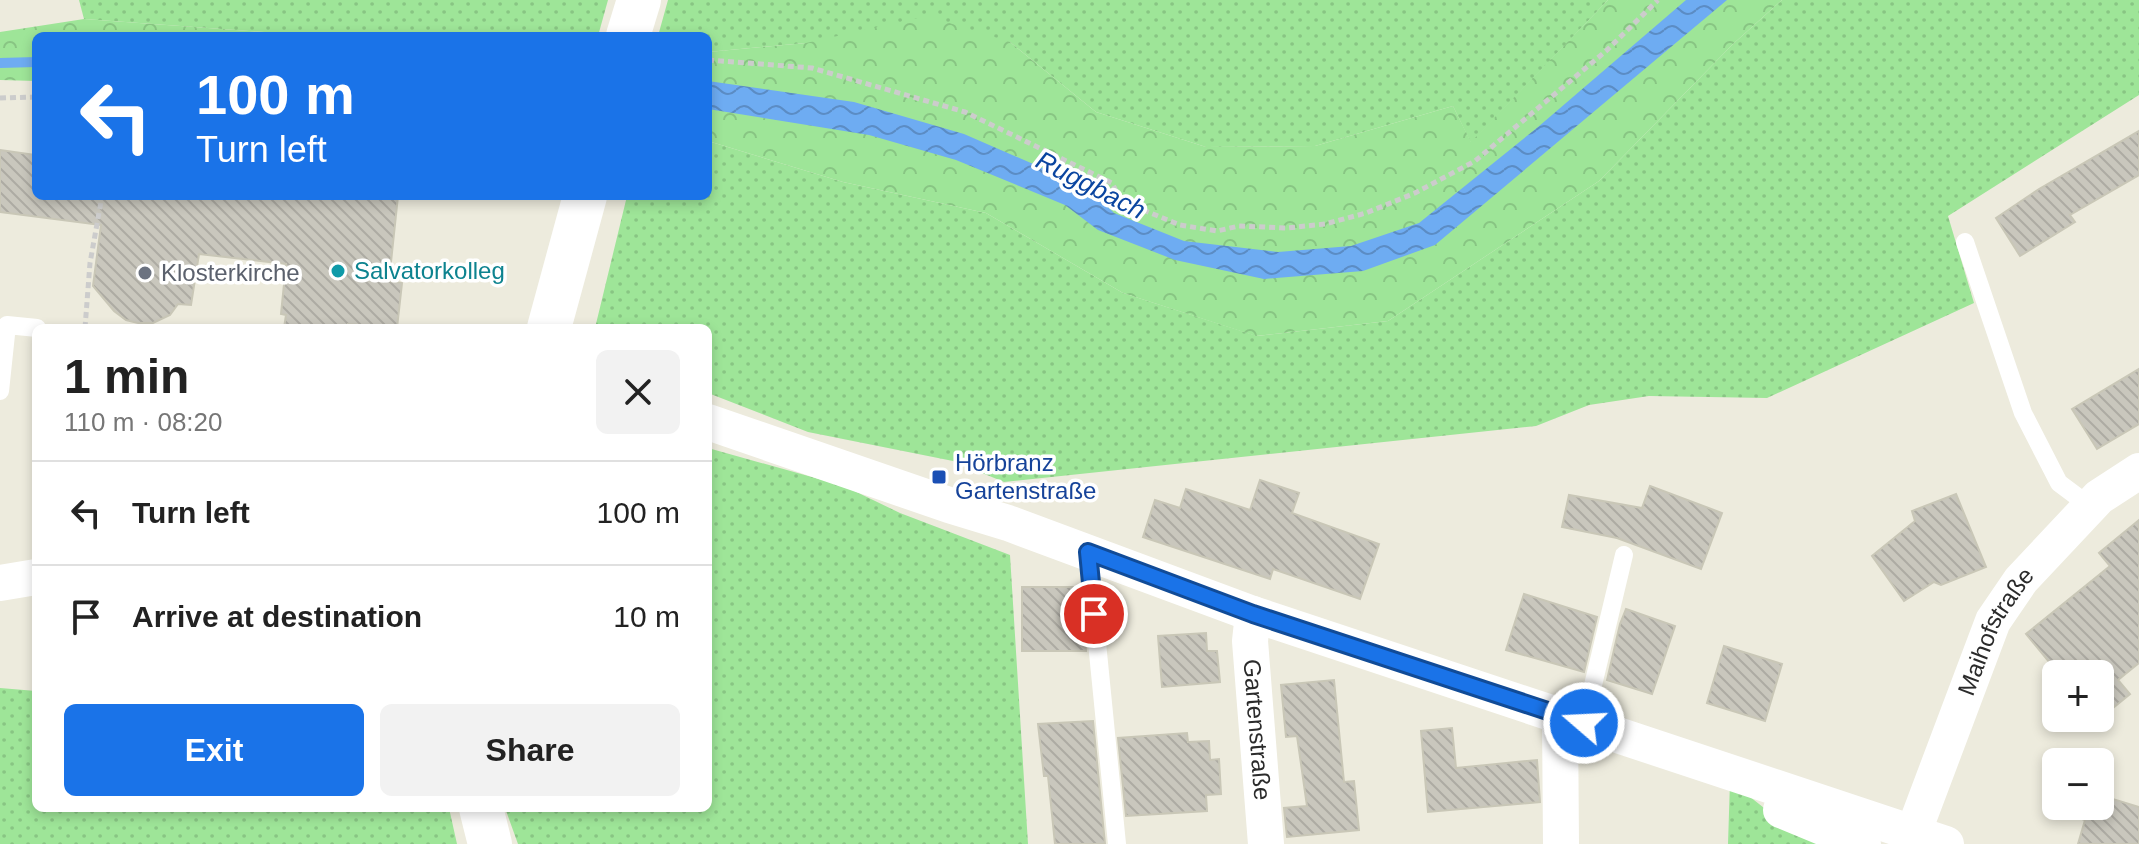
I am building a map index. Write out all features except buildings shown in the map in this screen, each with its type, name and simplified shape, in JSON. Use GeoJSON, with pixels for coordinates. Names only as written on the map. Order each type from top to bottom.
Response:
{"type":"FeatureCollection","features":[{"type":"Feature","properties":{"kind":"street"},"geometry":{"type":"LineString","coordinates":[[629,32],[639,0]]}},
{"type":"Feature","properties":{"kind":"street"},"geometry":{"type":"LineString","coordinates":[[550,324],[584,200]]}},
{"type":"Feature","properties":{"kind":"street"},"geometry":{"type":"LineString","coordinates":[[712,423],[1008,523],[1253,614],[1732,773],[1922,840]]}},
{"type":"Feature","properties":{"kind":"street","name":"Maihofstraße"},"geometry":{"type":"LineString","coordinates":[[1922,840],[1993,621],[2021,580],[2099,497],[2139,471]]}},
{"type":"Feature","properties":{"kind":"street"},"geometry":{"type":"LineString","coordinates":[[0,583],[32,578]]}},
{"type":"Feature","properties":{"kind":"street","name":"Gartenstraße"},"geometry":{"type":"LineString","coordinates":[[1253,614],[1250,641],[1266,844]]}},
{"type":"Feature","properties":{"kind":"street"},"geometry":{"type":"LineString","coordinates":[[1561,844],[1572,719]]}},
{"type":"Feature","properties":{"kind":"street"},"geometry":{"type":"LineString","coordinates":[[1732,773],[1781,810],[1863,844]]}},
{"type":"Feature","properties":{"kind":"street"},"geometry":{"type":"LineString","coordinates":[[482,812],[490,844]]}},
{"type":"Feature","properties":{"kind":"lane"},"geometry":{"type":"LineString","coordinates":[[1965,242],[2023,413],[2059,483],[2091,507]]}},
{"type":"Feature","properties":{"kind":"lane"},"geometry":{"type":"LineString","coordinates":[[0,391],[7,325],[32,328]]}},
{"type":"Feature","properties":{"kind":"lane"},"geometry":{"type":"LineString","coordinates":[[1088,552],[1117,844]]}},
{"type":"Feature","properties":{"kind":"lane"},"geometry":{"type":"LineString","coordinates":[[1572,719],[1624,555]]}},
{"type":"Feature","properties":{"kind":"path"},"geometry":{"type":"LineString","coordinates":[[712,60],[812,68],[965,112],[1112,183],[1126,203],[1180,225],[1217,231],[1239,226],[1287,228],[1325,224],[1366,213],[1415,193],[1475,161],[1606,51],[1658,0]]}},
{"type":"Feature","properties":{"kind":"path"},"geometry":{"type":"LineString","coordinates":[[0,98],[32,97]]}},
{"type":"Feature","properties":{"kind":"path"},"geometry":{"type":"LineString","coordinates":[[85,324],[90,263],[101,200]]}},
{"type":"Feature","properties":{"kind":"green space"},"geometry":{"type":"Polygon","coordinates":[[[79,0],[608,0],[599,32],[263,32],[84,19],[79,0]]]}},
{"type":"Feature","properties":{"kind":"green space"},"geometry":{"type":"Polygon","coordinates":[[[668,0],[1608,0],[1471,143],[1453,106],[1315,146],[1206,147],[1096,112],[1010,42],[806,43],[712,52],[712,32],[659,32],[668,0]]]}},
{"type":"Feature","properties":{"kind":"green space"},"geometry":{"type":"Polygon","coordinates":[[[1608,0],[1782,0],[1733,44],[1599,181],[1388,321],[1256,336],[1123,293],[986,213],[843,182],[712,142],[712,52],[806,43],[927,16],[1010,42],[1096,112],[1206,147],[1315,146],[1453,106],[1471,142],[1608,0]]]}},
{"type":"Feature","properties":{"kind":"green space"},"geometry":{"type":"Polygon","coordinates":[[[1782,0],[2139,0],[2139,95],[1948,216],[1974,303],[1767,398],[1649,396],[1589,405],[1536,426],[1004,482],[953,461],[808,432],[712,395],[712,324],[596,324],[626,200],[712,200],[712,142],[843,182],[986,213],[1123,293],[1257,336],[1388,321],[1599,181],[1733,44],[1782,0]]]}},
{"type":"Feature","properties":{"kind":"green space"},"geometry":{"type":"Polygon","coordinates":[[[84,19],[263,32],[32,32],[32,81],[0,80],[0,32],[84,19]]]}},
{"type":"Feature","properties":{"kind":"green space"},"geometry":{"type":"Polygon","coordinates":[[[712,449],[844,486],[900,513],[1010,555],[1028,844],[518,844],[506,812],[712,812],[712,449]]]}},
{"type":"Feature","properties":{"kind":"green space"},"geometry":{"type":"Polygon","coordinates":[[[0,688],[32,691],[32,812],[450,812],[457,844],[0,844],[0,688]]]}},
{"type":"Feature","properties":{"kind":"green space"},"geometry":{"type":"Polygon","coordinates":[[[1730,781],[1778,819],[1834,844],[1728,844],[1730,781]]]}},
{"type":"Feature","properties":{"kind":"water"},"geometry":{"type":"Polygon","coordinates":[[[1686,0],[1727,0],[1435,245],[1363,271],[1264,279],[1175,260],[1098,230],[1065,205],[956,160],[869,135],[712,110],[712,82],[854,102],[964,134],[1077,183],[1097,196],[1114,213],[1184,241],[1278,252],[1351,246],[1419,223],[1538,127],[1686,0]]]}},
{"type":"Feature","properties":{"kind":"waterway","name":"Ruggbach"},"geometry":{"type":"LineString","coordinates":[[0,63],[32,62]]}},
{"type":"Feature","properties":{"kind":"place","name":"Salvatorkolleg"},"geometry":{"type":"Point","coordinates":[338,271]}},
{"type":"Feature","properties":{"kind":"place","name":"Klosterkirche"},"geometry":{"type":"Point","coordinates":[145,273]}},
{"type":"Feature","properties":{"kind":"place","name":"Hörbranz Gartenstraße"},"geometry":{"type":"Point","coordinates":[939,477]}},
{"type":"Feature","properties":{"kind":"route"},"geometry":{"type":"LineString","coordinates":[[1094,614],[1088,552],[1253,614],[1584,723]]}}]}
